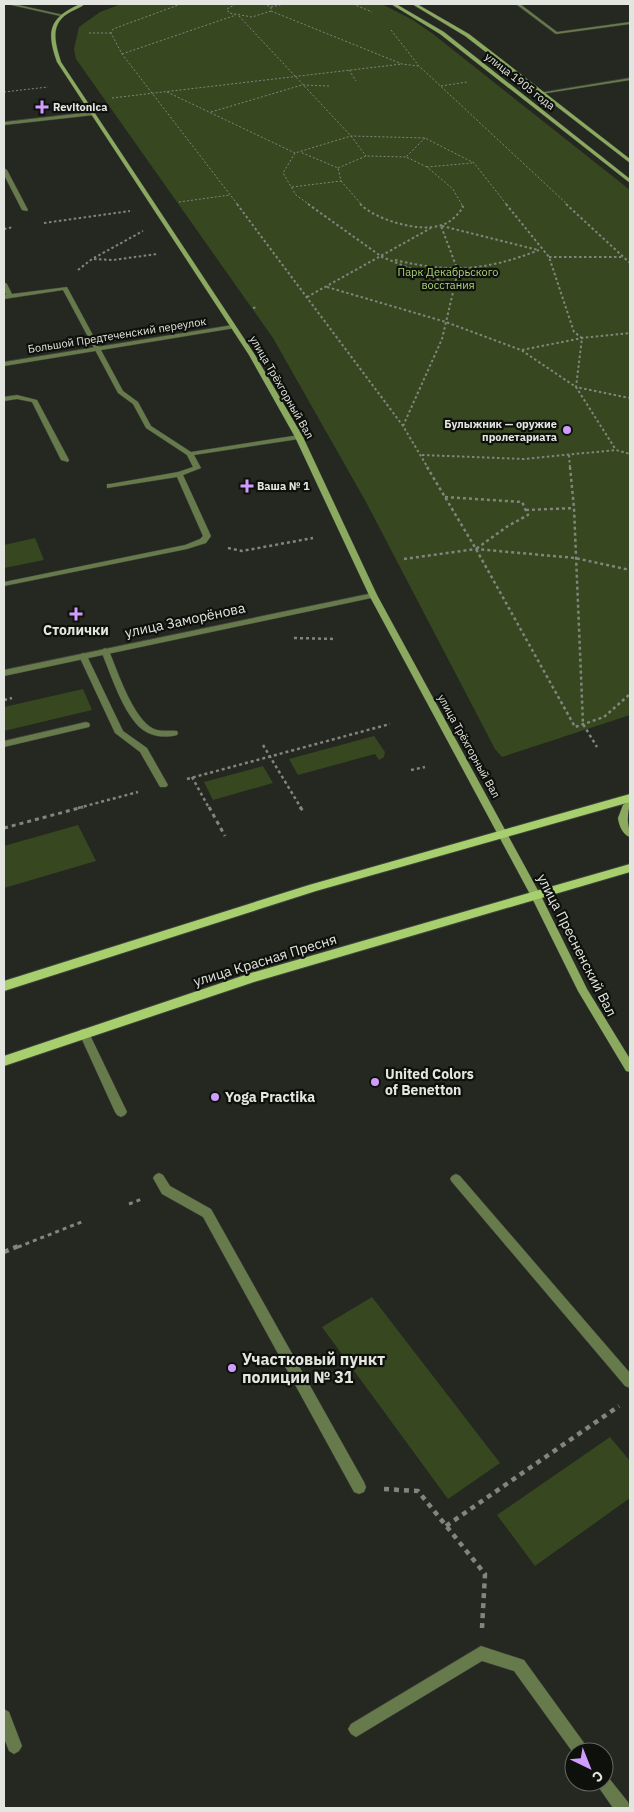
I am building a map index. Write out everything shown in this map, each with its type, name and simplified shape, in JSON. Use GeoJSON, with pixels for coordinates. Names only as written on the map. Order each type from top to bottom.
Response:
{"type":"FeatureCollection","features":[{"type":"Feature","properties":{"kind":"main road"},"geometry":{"type":"LineString","coordinates":[[61,15],[83,4]]}},
{"type":"Feature","properties":{"kind":"main road","name":"улица 1905 года"},"geometry":{"type":"LineString","coordinates":[[393,4],[442,33],[630,181]]}},
{"type":"Feature","properties":{"kind":"main road","name":"улица 1905 года"},"geometry":{"type":"LineString","coordinates":[[414,4],[467,35],[630,161]]}},
{"type":"Feature","properties":{"kind":"main road","name":"улица Трёхгорный Вал"},"geometry":{"type":"LineString","coordinates":[[61,15],[54,23],[51,33],[53,46],[59,62],[233,327],[299,437],[372,595],[503,833]]}},
{"type":"Feature","properties":{"kind":"main road"},"geometry":{"type":"LineString","coordinates":[[4,986],[313,888],[630,798]]}},
{"type":"Feature","properties":{"kind":"main road"},"geometry":{"type":"LineString","coordinates":[[630,803],[623,815],[623,826],[630,834]]}},
{"type":"Feature","properties":{"kind":"main road","name":"улица Пресненский Вал"},"geometry":{"type":"LineString","coordinates":[[503,833],[583,991],[630,1068]]}},
{"type":"Feature","properties":{"kind":"main road","name":"улица Красная Пресня"},"geometry":{"type":"LineString","coordinates":[[4,1061],[251,978],[630,868]]}},
{"type":"Feature","properties":{"kind":"street"},"geometry":{"type":"LineString","coordinates":[[9,4],[61,15]]}},
{"type":"Feature","properties":{"kind":"street"},"geometry":{"type":"LineString","coordinates":[[518,4],[556,33],[630,23]]}},
{"type":"Feature","properties":{"kind":"street"},"geometry":{"type":"LineString","coordinates":[[541,93],[630,78]]}},
{"type":"Feature","properties":{"kind":"street"},"geometry":{"type":"LineString","coordinates":[[4,124],[92,114]]}},
{"type":"Feature","properties":{"kind":"street"},"geometry":{"type":"LineString","coordinates":[[4,170],[24,210]]}},
{"type":"Feature","properties":{"kind":"street"},"geometry":{"type":"LineString","coordinates":[[4,284],[7,297],[65,288],[120,392],[136,403],[148,427],[190,454],[197,468],[179,474],[110,486]]}},
{"type":"Feature","properties":{"kind":"street","name":"Большой Предтеченский переулок"},"geometry":{"type":"LineString","coordinates":[[4,364],[233,327]]}},
{"type":"Feature","properties":{"kind":"street"},"geometry":{"type":"LineString","coordinates":[[4,399],[17,397],[35,401],[65,460]]}},
{"type":"Feature","properties":{"kind":"street"},"geometry":{"type":"LineString","coordinates":[[190,454],[299,437]]}},
{"type":"Feature","properties":{"kind":"street"},"geometry":{"type":"LineString","coordinates":[[4,584],[188,547],[203,542],[207,536],[179,474]]}},
{"type":"Feature","properties":{"kind":"street","name":"улица Заморёнова"},"geometry":{"type":"LineString","coordinates":[[4,673],[372,595]]}},
{"type":"Feature","properties":{"kind":"street"},"geometry":{"type":"LineString","coordinates":[[105,651],[121,686],[144,726],[160,733],[174,733]]}},
{"type":"Feature","properties":{"kind":"street"},"geometry":{"type":"LineString","coordinates":[[83,656],[120,733],[144,750],[164,785]]}},
{"type":"Feature","properties":{"kind":"street"},"geometry":{"type":"LineString","coordinates":[[4,744],[86,725]]}},
{"type":"Feature","properties":{"kind":"street"},"geometry":{"type":"LineString","coordinates":[[84,1033],[121,1112]]}},
{"type":"Feature","properties":{"kind":"street"},"geometry":{"type":"LineString","coordinates":[[159,1178],[166,1190],[207,1213],[359,1487]]}},
{"type":"Feature","properties":{"kind":"street"},"geometry":{"type":"LineString","coordinates":[[456,1179],[630,1382]]}},
{"type":"Feature","properties":{"kind":"street"},"geometry":{"type":"LineString","coordinates":[[356,1729],[481,1653],[519,1665],[575,1742]]}},
{"type":"Feature","properties":{"kind":"street"},"geometry":{"type":"LineString","coordinates":[[4,1717],[14,1746]]}},
{"type":"Feature","properties":{"kind":"street"},"geometry":{"type":"LineString","coordinates":[[610,1792],[622,1808]]}},
{"type":"Feature","properties":{"kind":"path"},"geometry":{"type":"LineString","coordinates":[[88,33],[111,33],[125,24],[181,4]]}},
{"type":"Feature","properties":{"kind":"path"},"geometry":{"type":"LineString","coordinates":[[236,4],[227,9],[237,16],[351,136],[366,156]]}},
{"type":"Feature","properties":{"kind":"path"},"geometry":{"type":"LineString","coordinates":[[264,4],[271,7],[284,4]]}},
{"type":"Feature","properties":{"kind":"path"},"geometry":{"type":"LineString","coordinates":[[353,4],[380,15]]}},
{"type":"Feature","properties":{"kind":"path"},"geometry":{"type":"LineString","coordinates":[[122,54],[237,16],[252,17],[271,11],[402,64]]}},
{"type":"Feature","properties":{"kind":"path"},"geometry":{"type":"LineString","coordinates":[[391,30],[419,66],[630,263]]}},
{"type":"Feature","properties":{"kind":"path"},"geometry":{"type":"LineString","coordinates":[[111,33],[122,54],[154,93],[403,426],[422,455],[476,549],[575,727],[604,717],[630,694]]}},
{"type":"Feature","properties":{"kind":"path"},"geometry":{"type":"LineString","coordinates":[[112,98],[402,64],[419,66]]}},
{"type":"Feature","properties":{"kind":"path"},"geometry":{"type":"LineString","coordinates":[[349,70],[356,81]]}},
{"type":"Feature","properties":{"kind":"path"},"geometry":{"type":"LineString","coordinates":[[210,112],[302,85],[329,86]]}},
{"type":"Feature","properties":{"kind":"path"},"geometry":{"type":"LineString","coordinates":[[4,92],[49,87]]}},
{"type":"Feature","properties":{"kind":"path"},"geometry":{"type":"LineString","coordinates":[[166,92],[295,153],[351,136],[425,138],[474,163],[546,252],[574,332],[582,338]]}},
{"type":"Feature","properties":{"kind":"path"},"geometry":{"type":"LineString","coordinates":[[406,158],[425,138]]}},
{"type":"Feature","properties":{"kind":"path"},"geometry":{"type":"LineString","coordinates":[[300,152],[338,168],[366,156],[406,158],[427,166],[453,189],[463,207],[456,217],[441,226]]}},
{"type":"Feature","properties":{"kind":"path"},"geometry":{"type":"LineString","coordinates":[[295,153],[283,173],[296,194],[382,257],[454,286]]}},
{"type":"Feature","properties":{"kind":"path"},"geometry":{"type":"LineString","coordinates":[[427,166],[474,163]]}},
{"type":"Feature","properties":{"kind":"path"},"geometry":{"type":"LineString","coordinates":[[338,168],[341,180],[368,211],[406,225],[441,226],[546,252]]}},
{"type":"Feature","properties":{"kind":"path"},"geometry":{"type":"LineString","coordinates":[[292,187],[341,180]]}},
{"type":"Feature","properties":{"kind":"path"},"geometry":{"type":"LineString","coordinates":[[177,202],[230,195]]}},
{"type":"Feature","properties":{"kind":"path"},"geometry":{"type":"LineString","coordinates":[[43,223],[130,211]]}},
{"type":"Feature","properties":{"kind":"path"},"geometry":{"type":"LineString","coordinates":[[403,426],[442,339],[458,271],[441,226]]}},
{"type":"Feature","properties":{"kind":"path"},"geometry":{"type":"LineString","coordinates":[[4,229],[14,227]]}},
{"type":"Feature","properties":{"kind":"path"},"geometry":{"type":"LineString","coordinates":[[307,297],[433,227]]}},
{"type":"Feature","properties":{"kind":"path"},"geometry":{"type":"LineString","coordinates":[[65,288],[79,268],[143,231]]}},
{"type":"Feature","properties":{"kind":"path"},"geometry":{"type":"LineString","coordinates":[[382,257],[419,266],[458,271],[489,268],[539,250]]}},
{"type":"Feature","properties":{"kind":"path"},"geometry":{"type":"LineString","coordinates":[[92,259],[113,260],[157,254]]}},
{"type":"Feature","properties":{"kind":"path"},"geometry":{"type":"LineString","coordinates":[[549,257],[624,258]]}},
{"type":"Feature","properties":{"kind":"path"},"geometry":{"type":"LineString","coordinates":[[327,287],[446,322],[521,350],[576,387],[630,398]]}},
{"type":"Feature","properties":{"kind":"path"},"geometry":{"type":"LineString","coordinates":[[253,308],[258,307]]}},
{"type":"Feature","properties":{"kind":"path"},"geometry":{"type":"LineString","coordinates":[[521,350],[582,338],[630,333]]}},
{"type":"Feature","properties":{"kind":"path"},"geometry":{"type":"LineString","coordinates":[[582,338],[576,387],[616,450]]}},
{"type":"Feature","properties":{"kind":"path"},"geometry":{"type":"LineString","coordinates":[[422,455],[524,459],[616,450],[630,454]]}},
{"type":"Feature","properties":{"kind":"path"},"geometry":{"type":"LineString","coordinates":[[569,455],[574,508],[583,724],[597,747]]}},
{"type":"Feature","properties":{"kind":"path"},"geometry":{"type":"LineString","coordinates":[[445,497],[487,498],[498,501],[522,502],[528,515],[512,521],[507,529],[476,549]]}},
{"type":"Feature","properties":{"kind":"path"},"geometry":{"type":"LineString","coordinates":[[526,510],[574,508]]}},
{"type":"Feature","properties":{"kind":"path"},"geometry":{"type":"LineString","coordinates":[[203,542],[242,551],[313,538]]}},
{"type":"Feature","properties":{"kind":"path"},"geometry":{"type":"LineString","coordinates":[[404,559],[476,549],[575,558],[630,570]]}},
{"type":"Feature","properties":{"kind":"path"},"geometry":{"type":"LineString","coordinates":[[4,828],[390,724]]}},
{"type":"Feature","properties":{"kind":"path"},"geometry":{"type":"LineString","coordinates":[[263,745],[303,811]]}},
{"type":"Feature","properties":{"kind":"path"},"geometry":{"type":"LineString","coordinates":[[411,770],[426,766]]}},
{"type":"Feature","properties":{"kind":"path"},"geometry":{"type":"LineString","coordinates":[[192,777],[225,836]]}},
{"type":"Feature","properties":{"kind":"path"},"geometry":{"type":"LineString","coordinates":[[4,1252],[84,1221]]}},
{"type":"Feature","properties":{"kind":"path"},"geometry":{"type":"LineString","coordinates":[[446,1526],[622,1404]]}},
{"type":"Feature","properties":{"kind":"path"},"geometry":{"type":"LineString","coordinates":[[359,1487],[418,1491],[485,1574],[481,1653]]}},
{"type":"Feature","properties":{"kind":"green space","name":"Парк Декабрьского восстания"},"geometry":{"type":"Polygon","coordinates":[[[121,4],[382,4],[413,20],[433,34],[630,190],[630,715],[502,757],[495,749],[366,502],[273,338],[76,59],[74,49],[79,27],[100,12],[121,4]]]}},
{"type":"Feature","properties":{"kind":"green space"},"geometry":{"type":"Polygon","coordinates":[[[35,538],[44,560],[4,568],[4,545],[35,538]]]}},
{"type":"Feature","properties":{"kind":"green space"},"geometry":{"type":"Polygon","coordinates":[[[83,689],[92,710],[4,731],[4,707],[83,689]]]}},
{"type":"Feature","properties":{"kind":"green space"},"geometry":{"type":"Polygon","coordinates":[[[374,736],[385,752],[384,757],[379,760],[375,754],[298,775],[289,759],[374,736]]]}},
{"type":"Feature","properties":{"kind":"green space"},"geometry":{"type":"Polygon","coordinates":[[[263,766],[273,783],[213,800],[204,782],[263,766]]]}},
{"type":"Feature","properties":{"kind":"green space"},"geometry":{"type":"Polygon","coordinates":[[[78,825],[96,861],[4,888],[4,846],[78,825]]]}},
{"type":"Feature","properties":{"kind":"green space"},"geometry":{"type":"Polygon","coordinates":[[[372,1297],[500,1463],[448,1499],[322,1327],[372,1297]]]}},
{"type":"Feature","properties":{"kind":"green space"},"geometry":{"type":"Polygon","coordinates":[[[610,1437],[630,1461],[630,1498],[535,1566],[497,1515],[610,1437]]]}},
{"type":"Feature","properties":{"kind":"place","name":"Revitonica"},"geometry":{"type":"Point","coordinates":[42,107]}},
{"type":"Feature","properties":{"kind":"place","name":"Булыжник — оружие пролетариата"},"geometry":{"type":"Point","coordinates":[567,430]}},
{"type":"Feature","properties":{"kind":"place","name":"Ваша № 1"},"geometry":{"type":"Point","coordinates":[247,486]}},
{"type":"Feature","properties":{"kind":"place","name":"Столички"},"geometry":{"type":"Point","coordinates":[76,614]}},
{"type":"Feature","properties":{"kind":"place","name":"United Colors of Benetton"},"geometry":{"type":"Point","coordinates":[375,1082]}},
{"type":"Feature","properties":{"kind":"place","name":"Yoga Practika"},"geometry":{"type":"Point","coordinates":[215,1097]}},
{"type":"Feature","properties":{"kind":"place","name":"Участковый пункт полиции № 31"},"geometry":{"type":"Point","coordinates":[232,1368]}}]}
